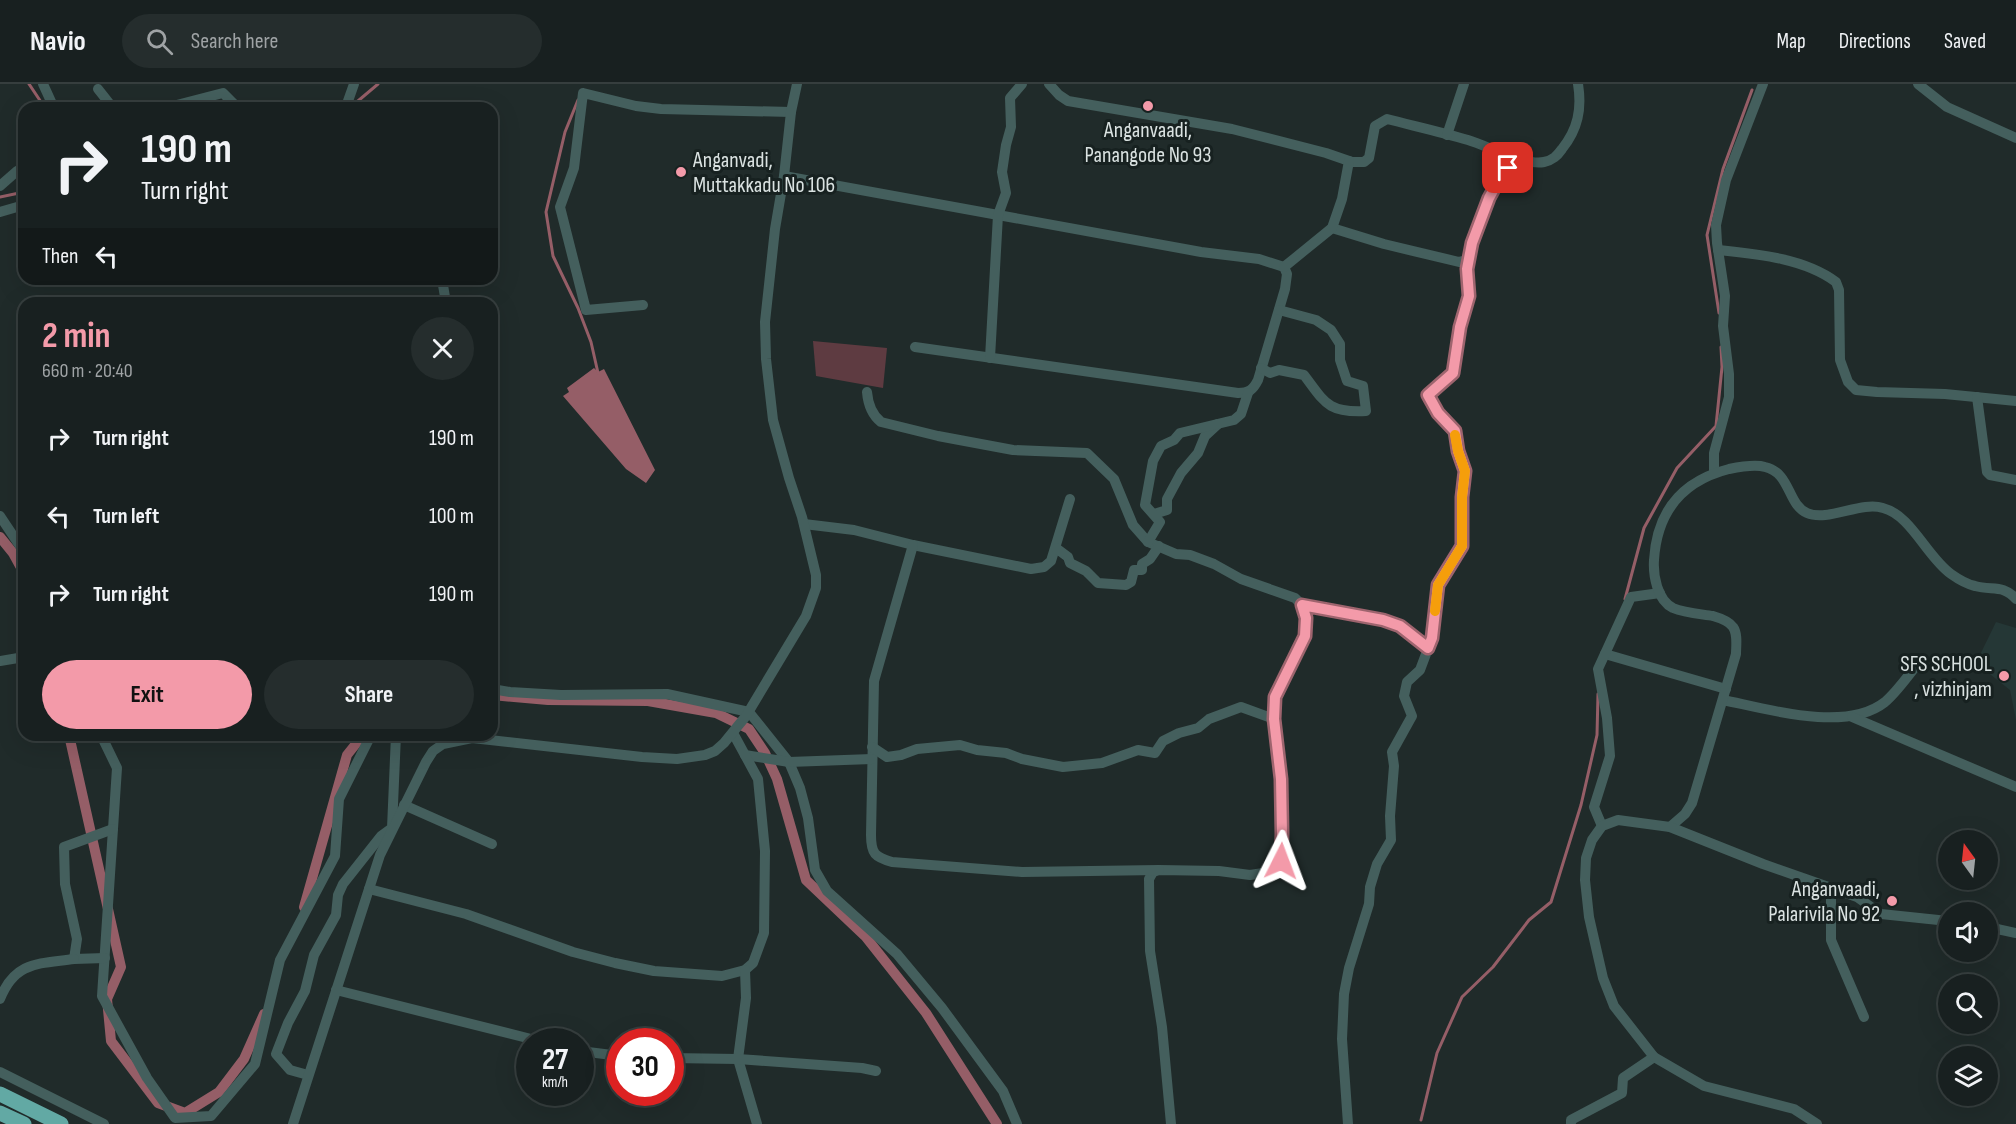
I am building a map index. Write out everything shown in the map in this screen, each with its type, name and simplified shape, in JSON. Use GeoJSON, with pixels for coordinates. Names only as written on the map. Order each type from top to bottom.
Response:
{"type":"FeatureCollection","features":[{"type":"Feature","properties":{"kind":"highway"},"geometry":{"type":"LineString","coordinates":[[0,1094],[61,1124]]}},
{"type":"Feature","properties":{"kind":"highway"},"geometry":{"type":"LineString","coordinates":[[0,1113],[24,1124]]}},
{"type":"Feature","properties":{"kind":"street"},"geometry":{"type":"LineString","coordinates":[[42,84],[51,102]]}},
{"type":"Feature","properties":{"kind":"street"},"geometry":{"type":"LineString","coordinates":[[348,102],[354,84]]}},
{"type":"Feature","properties":{"kind":"street"},"geometry":{"type":"LineString","coordinates":[[498,740],[583,752],[677,759],[705,755],[714,751],[733,733],[747,714],[806,616],[816,588],[816,575],[804,524],[773,420],[766,359],[766,299],[791,112],[798,84]]}},
{"type":"Feature","properties":{"kind":"street"},"geometry":{"type":"LineString","coordinates":[[990,358],[998,215],[1006,193],[1002,172],[1011,127],[1010,99],[1022,84]]}},
{"type":"Feature","properties":{"kind":"street"},"geometry":{"type":"LineString","coordinates":[[1049,84],[1068,101],[1232,129],[1349,161],[1364,162],[1370,158],[1375,126],[1387,119],[1542,163],[1555,158],[1571,137],[1579,116],[1581,100],[1578,84]]}},
{"type":"Feature","properties":{"kind":"street"},"geometry":{"type":"LineString","coordinates":[[1447,135],[1464,84]]}},
{"type":"Feature","properties":{"kind":"street"},"geometry":{"type":"LineString","coordinates":[[1714,473],[1714,453],[1729,397],[1729,374],[1723,326],[1725,296],[1716,225],[1726,180],[1763,84]]}},
{"type":"Feature","properties":{"kind":"street"},"geometry":{"type":"LineString","coordinates":[[1918,84],[1947,107],[2016,138]]}},
{"type":"Feature","properties":{"kind":"street"},"geometry":{"type":"LineString","coordinates":[[98,89],[108,102]]}},
{"type":"Feature","properties":{"kind":"street"},"geometry":{"type":"LineString","coordinates":[[188,102],[223,93],[232,102]]}},
{"type":"Feature","properties":{"kind":"street"},"geometry":{"type":"LineString","coordinates":[[643,305],[586,310],[560,207],[574,168],[583,93],[636,106],[661,109],[791,112]]}},
{"type":"Feature","properties":{"kind":"street"},"geometry":{"type":"LineString","coordinates":[[1348,1124],[1342,1039],[1348,968],[1365,920],[1370,887],[1377,864],[1391,840],[1390,816],[1394,766],[1392,752],[1412,716],[1404,696],[1407,682],[1420,670],[1432,638],[1438,585],[1462,546],[1462,497],[1465,471],[1458,451],[1455,431],[1438,413],[1428,395],[1453,373],[1460,327],[1469,296],[1468,260],[1489,198],[1495,187],[1503,183],[1508,168],[1521,166],[1524,159]]}},
{"type":"Feature","properties":{"kind":"street"},"geometry":{"type":"LineString","coordinates":[[1284,267],[1332,228],[1342,199],[1349,161]]}},
{"type":"Feature","properties":{"kind":"street"},"geometry":{"type":"LineString","coordinates":[[0,186],[18,170]]}},
{"type":"Feature","properties":{"kind":"street"},"geometry":{"type":"LineString","coordinates":[[784,176],[1202,252],[1259,259],[1284,267],[1287,274],[1279,310],[1261,368],[1254,387],[1248,393],[1241,414],[1234,420],[1180,433],[1174,440],[1161,446],[1153,461],[1145,505],[1160,522],[1150,559],[1142,564],[1142,570],[1134,570],[1131,582],[1126,585],[1098,583],[1086,571],[1070,563],[1068,557],[1056,548]]}},
{"type":"Feature","properties":{"kind":"street"},"geometry":{"type":"LineString","coordinates":[[0,212],[18,207]]}},
{"type":"Feature","properties":{"kind":"street"},"geometry":{"type":"LineString","coordinates":[[1332,228],[1384,244],[1460,262],[1468,260]]}},
{"type":"Feature","properties":{"kind":"street"},"geometry":{"type":"LineString","coordinates":[[1718,250],[1772,256],[1810,269],[1836,282],[1839,290],[1840,360],[1848,382],[1856,390],[2016,401]]}},
{"type":"Feature","properties":{"kind":"street"},"geometry":{"type":"LineString","coordinates":[[1261,368],[1270,373],[1279,370],[1304,375],[1326,405],[1352,412],[1366,411],[1363,386],[1347,381],[1340,360],[1340,344],[1331,330],[1316,320],[1279,310]]}},
{"type":"Feature","properties":{"kind":"street"},"geometry":{"type":"LineString","coordinates":[[915,347],[1248,393]]}},
{"type":"Feature","properties":{"kind":"street"},"geometry":{"type":"LineString","coordinates":[[867,392],[868,404],[881,422],[938,436],[1013,450],[1087,453],[1114,479],[1133,525],[1154,544],[1176,554],[1190,555],[1214,564],[1241,579],[1295,598],[1302,605],[1306,618],[1305,636],[1275,697],[1274,719],[1281,779],[1281,861],[1263,873],[1250,875],[1219,871],[1160,870],[1022,872],[892,862],[880,858],[871,846],[874,681],[913,545]]}},
{"type":"Feature","properties":{"kind":"street"},"geometry":{"type":"LineString","coordinates":[[1977,397],[1987,472],[1990,475],[2016,480]]}},
{"type":"Feature","properties":{"kind":"street"},"geometry":{"type":"LineString","coordinates":[[1154,514],[1167,510],[1167,499],[1181,473],[1198,453],[1205,436],[1220,422]]}},
{"type":"Feature","properties":{"kind":"street"},"geometry":{"type":"LineString","coordinates":[[1670,827],[1685,814],[1692,803],[1736,654],[1736,636],[1733,627],[1721,618],[1673,608],[1665,602],[1654,576],[1654,559],[1660,526],[1668,509],[1675,499],[1701,479],[1738,467],[1766,467],[1781,476],[1793,498],[1807,513],[1821,515],[1876,506],[1886,508],[1899,516],[1948,572],[1964,583],[1976,587],[2002,589],[2016,599]]}},
{"type":"Feature","properties":{"kind":"street"},"geometry":{"type":"LineString","coordinates":[[804,524],[854,530],[913,545],[1031,568],[1044,567],[1051,561],[1056,548],[1070,499]]}},
{"type":"Feature","properties":{"kind":"street"},"geometry":{"type":"LineString","coordinates":[[0,516],[18,543]]}},
{"type":"Feature","properties":{"kind":"street"},"geometry":{"type":"LineString","coordinates":[[1602,826],[1594,807],[1610,756],[1607,718],[1598,669],[1631,597],[1660,593]]}},
{"type":"Feature","properties":{"kind":"street"},"geometry":{"type":"LineString","coordinates":[[1302,605],[1383,620],[1400,626],[1428,648]]}},
{"type":"Feature","properties":{"kind":"street"},"geometry":{"type":"LineString","coordinates":[[1605,654],[1726,689]]}},
{"type":"Feature","properties":{"kind":"street"},"geometry":{"type":"LineString","coordinates":[[0,661],[18,658]]}},
{"type":"Feature","properties":{"kind":"street"},"geometry":{"type":"LineString","coordinates":[[1723,700],[1804,715],[1852,717],[1870,712],[1886,702],[1921,660]]}},
{"type":"Feature","properties":{"kind":"street"},"geometry":{"type":"LineString","coordinates":[[498,690],[561,695],[667,694],[747,714],[789,762],[800,788],[808,818],[812,860],[819,880],[827,891],[897,954],[942,1008],[1003,1091],[1017,1124]]}},
{"type":"Feature","properties":{"kind":"street"},"geometry":{"type":"LineString","coordinates":[[872,747],[887,757],[917,749],[960,745],[1063,767],[1102,763],[1138,750],[1155,753],[1164,741],[1179,733],[1198,728],[1209,719],[1241,707],[1274,719]]}},
{"type":"Feature","properties":{"kind":"street"},"geometry":{"type":"LineString","coordinates":[[1852,717],[2016,787]]}},
{"type":"Feature","properties":{"kind":"street"},"geometry":{"type":"LineString","coordinates":[[369,889],[466,914],[615,963],[654,971],[722,976],[745,970],[753,963],[764,933],[765,851],[758,779],[733,733]]}},
{"type":"Feature","properties":{"kind":"street"},"geometry":{"type":"LineString","coordinates":[[103,741],[117,768],[102,996],[147,1078],[175,1118],[211,1116],[255,1064],[280,960],[335,856],[339,798],[368,741]]}},
{"type":"Feature","properties":{"kind":"street"},"geometry":{"type":"LineString","coordinates":[[392,828],[396,741]]}},
{"type":"Feature","properties":{"kind":"street"},"geometry":{"type":"LineString","coordinates":[[293,1124],[380,855],[434,750],[452,741]]}},
{"type":"Feature","properties":{"kind":"street"},"geometry":{"type":"LineString","coordinates":[[745,755],[789,762],[872,759]]}},
{"type":"Feature","properties":{"kind":"street"},"geometry":{"type":"LineString","coordinates":[[404,805],[492,844]]}},
{"type":"Feature","properties":{"kind":"street"},"geometry":{"type":"LineString","coordinates":[[1817,1124],[1794,1109],[1704,1086],[1676,1072],[1654,1057],[1614,1006],[1603,978],[1591,927],[1585,880],[1586,858],[1592,840],[1602,826],[1618,820],[1670,827],[1762,864],[1857,897],[1881,914],[1938,920]]}},
{"type":"Feature","properties":{"kind":"street"},"geometry":{"type":"LineString","coordinates":[[308,1075],[290,1070],[276,1054],[288,1023],[305,991],[314,955],[336,915],[338,895],[343,885],[381,836],[392,828]]}},
{"type":"Feature","properties":{"kind":"street"},"geometry":{"type":"LineString","coordinates":[[74,959],[77,939],[64,884],[64,847],[113,829]]}},
{"type":"Feature","properties":{"kind":"street"},"geometry":{"type":"LineString","coordinates":[[1160,870],[1153,872],[1149,879],[1149,924],[1171,1124]]}},
{"type":"Feature","properties":{"kind":"street"},"geometry":{"type":"LineString","coordinates":[[1831,888],[1831,940],[1864,1017]]}},
{"type":"Feature","properties":{"kind":"street"},"geometry":{"type":"LineString","coordinates":[[1998,929],[2016,933]]}},
{"type":"Feature","properties":{"kind":"street"},"geometry":{"type":"LineString","coordinates":[[0,999],[11,977],[21,970],[36,965],[74,959],[105,958]]}},
{"type":"Feature","properties":{"kind":"street"},"geometry":{"type":"LineString","coordinates":[[745,970],[746,998],[738,1059],[757,1124]]}},
{"type":"Feature","properties":{"kind":"street"},"geometry":{"type":"LineString","coordinates":[[336,990],[516,1035]]}},
{"type":"Feature","properties":{"kind":"street"},"geometry":{"type":"LineString","coordinates":[[1571,1124],[1571,1120],[1622,1093],[1623,1078],[1654,1057]]}},
{"type":"Feature","properties":{"kind":"street"},"geometry":{"type":"LineString","coordinates":[[684,1058],[738,1059],[876,1071]]}},
{"type":"Feature","properties":{"kind":"street"},"geometry":{"type":"LineString","coordinates":[[0,1072],[104,1124]]}},
{"type":"Feature","properties":{"kind":"shaded area"},"geometry":{"type":"Polygon","coordinates":[[[813,341],[887,348],[883,388],[816,376],[813,341]]]}},
{"type":"Feature","properties":{"kind":"shaded area"},"geometry":{"type":"Polygon","coordinates":[[[594,368],[598,372],[604,369],[655,470],[646,483],[626,469],[563,396],[569,392],[567,388],[594,368]]]}},
{"type":"Feature","properties":{"kind":"shaded area","name":"SFS SCHOOL , vizhinjam"},"geometry":{"type":"Polygon","coordinates":[[[1996,622],[2016,628],[2016,720],[2010,690],[1976,663],[1996,622]]]}},
{"type":"Feature","properties":{"kind":"waterway"},"geometry":{"type":"LineString","coordinates":[[29,84],[41,102]]}},
{"type":"Feature","properties":{"kind":"waterway"},"geometry":{"type":"LineString","coordinates":[[357,102],[378,84]]}},
{"type":"Feature","properties":{"kind":"waterway"},"geometry":{"type":"LineString","coordinates":[[1719,313],[1707,235],[1723,169],[1752,90]]}},
{"type":"Feature","properties":{"kind":"waterway"},"geometry":{"type":"LineString","coordinates":[[578,100],[565,132],[546,212],[553,256],[578,308],[591,342],[598,373]]}},
{"type":"Feature","properties":{"kind":"waterway"},"geometry":{"type":"LineString","coordinates":[[0,197],[18,193]]}},
{"type":"Feature","properties":{"kind":"waterway"},"geometry":{"type":"LineString","coordinates":[[1625,599],[1644,528],[1677,468],[1716,426],[1722,367],[1721,347]]}},
{"type":"Feature","properties":{"kind":"waterway"},"geometry":{"type":"LineString","coordinates":[[0,537],[18,562]]}},
{"type":"Feature","properties":{"kind":"waterway"},"geometry":{"type":"LineString","coordinates":[[1421,1120],[1437,1053],[1462,997],[1493,967],[1529,920],[1551,902],[1581,805],[1597,735],[1598,694]]}},
{"type":"Feature","properties":{"kind":"waterway"},"geometry":{"type":"LineString","coordinates":[[498,696],[548,700],[648,701],[716,713],[749,729],[765,753],[777,779],[806,880],[865,936],[926,1013],[997,1124]]}},
{"type":"Feature","properties":{"kind":"waterway"},"geometry":{"type":"LineString","coordinates":[[70,741],[121,967],[107,999],[111,1041],[158,1103],[185,1113],[219,1092],[244,1059],[264,1014]]}},
{"type":"Feature","properties":{"kind":"waterway"},"geometry":{"type":"LineString","coordinates":[[304,907],[347,755],[358,741]]}},
{"type":"Feature","properties":{"kind":"slow traffic"},"geometry":{"type":"LineString","coordinates":[[1435,611],[1438,585],[1462,546],[1462,497],[1465,471],[1455,435]]}},
{"type":"Feature","properties":{"kind":"place","name":"Anganvaadi, Panangode No 93"},"geometry":{"type":"Point","coordinates":[1148,106]}},
{"type":"Feature","properties":{"kind":"place","name":"Anganvadi, Muttakkadu No 106"},"geometry":{"type":"Point","coordinates":[681,172]}},
{"type":"Feature","properties":{"kind":"place","name":"SFS SCHOOL , vizhinjam"},"geometry":{"type":"Point","coordinates":[2004,676]}},
{"type":"Feature","properties":{"kind":"place","name":"Anganvaadi, Palarivila No 92"},"geometry":{"type":"Point","coordinates":[1892,901]}},
{"type":"Feature","properties":{"kind":"route"},"geometry":{"type":"LineString","coordinates":[[1281,861],[1281,779],[1274,719],[1275,697],[1305,636],[1306,618],[1302,605],[1383,620],[1400,626],[1428,648],[1432,638],[1438,585],[1462,546],[1462,497],[1465,471],[1458,451],[1455,431],[1438,413],[1428,395],[1441,381],[1453,373],[1460,327],[1469,296],[1467,269],[1472,243],[1489,198],[1495,187],[1503,183],[1508,168]]}}]}
